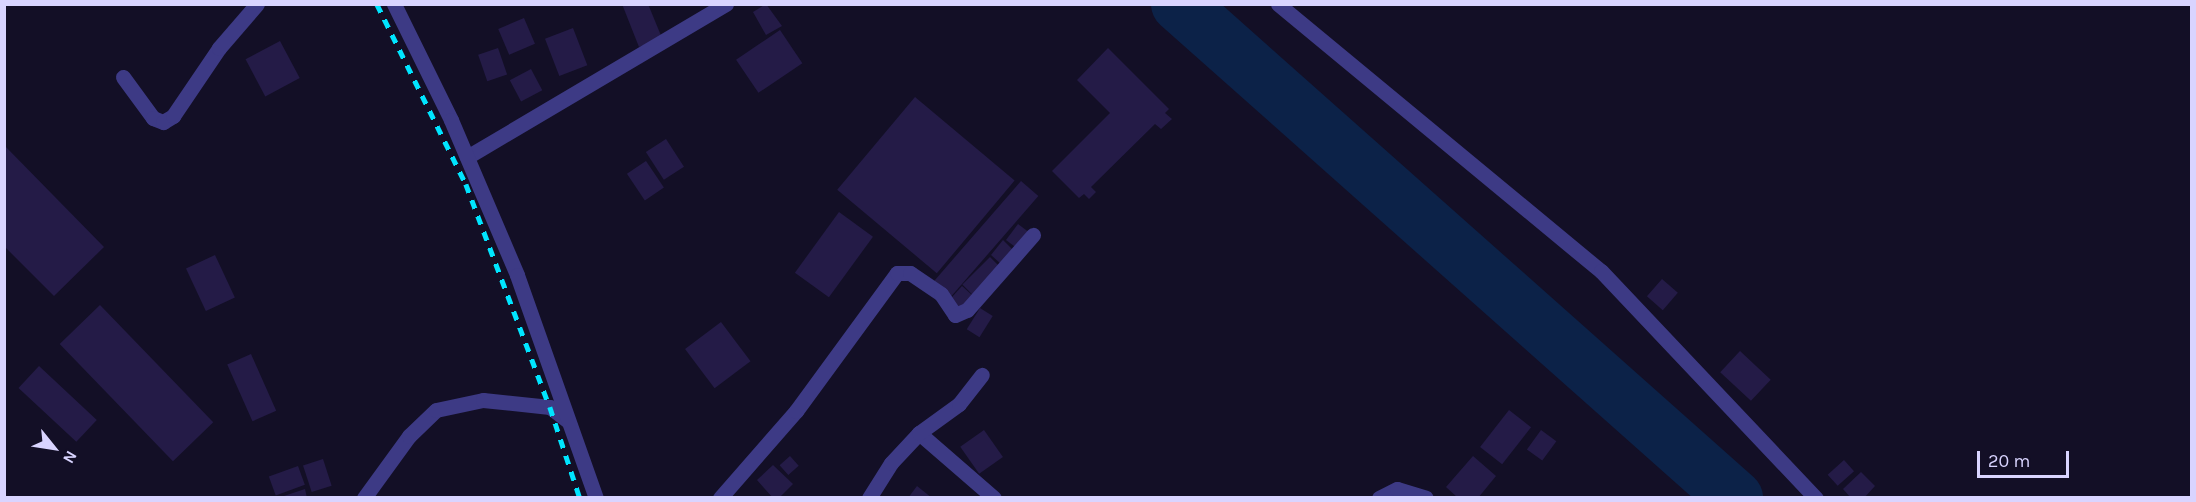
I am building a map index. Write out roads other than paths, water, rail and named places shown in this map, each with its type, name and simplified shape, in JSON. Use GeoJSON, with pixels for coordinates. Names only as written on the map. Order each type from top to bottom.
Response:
{"type":"FeatureCollection","features":[{"type":"Feature","properties":{"kind":"street"},"geometry":{"type":"LineString","coordinates":[[123,77],[153,118],[163,122],[173,116],[219,48],[257,4]]}},
{"type":"Feature","properties":{"kind":"street"},"geometry":{"type":"LineString","coordinates":[[394,4],[467,157],[518,275],[596,498]]}},
{"type":"Feature","properties":{"kind":"street"},"geometry":{"type":"LineString","coordinates":[[467,157],[726,4]]}},
{"type":"Feature","properties":{"kind":"street"},"geometry":{"type":"LineString","coordinates":[[1278,4],[1601,271],[1816,498]]}},
{"type":"Feature","properties":{"kind":"street"},"geometry":{"type":"LineString","coordinates":[[720,498],[796,411],[897,273],[910,273],[940,294],[955,315],[967,310],[1033,235]]}},
{"type":"Feature","properties":{"kind":"street"},"geometry":{"type":"LineString","coordinates":[[869,498],[891,463],[919,433],[959,404],[982,375]]}},
{"type":"Feature","properties":{"kind":"street"},"geometry":{"type":"LineString","coordinates":[[364,498],[409,436],[436,410],[483,400],[550,407],[568,421]]}},
{"type":"Feature","properties":{"kind":"street"},"geometry":{"type":"LineString","coordinates":[[919,433],[994,498]]}},
{"type":"Feature","properties":{"kind":"street"},"geometry":{"type":"LineString","coordinates":[[1379,498],[1397,489],[1426,498]]}},
{"type":"Feature","properties":{"kind":"waterway"},"geometry":{"type":"LineString","coordinates":[[1179,4],[1735,498]]}},
{"type":"Feature","properties":{"kind":"railway"},"geometry":{"type":"LineString","coordinates":[[377,4],[466,184],[550,407],[580,498]]}}]}
